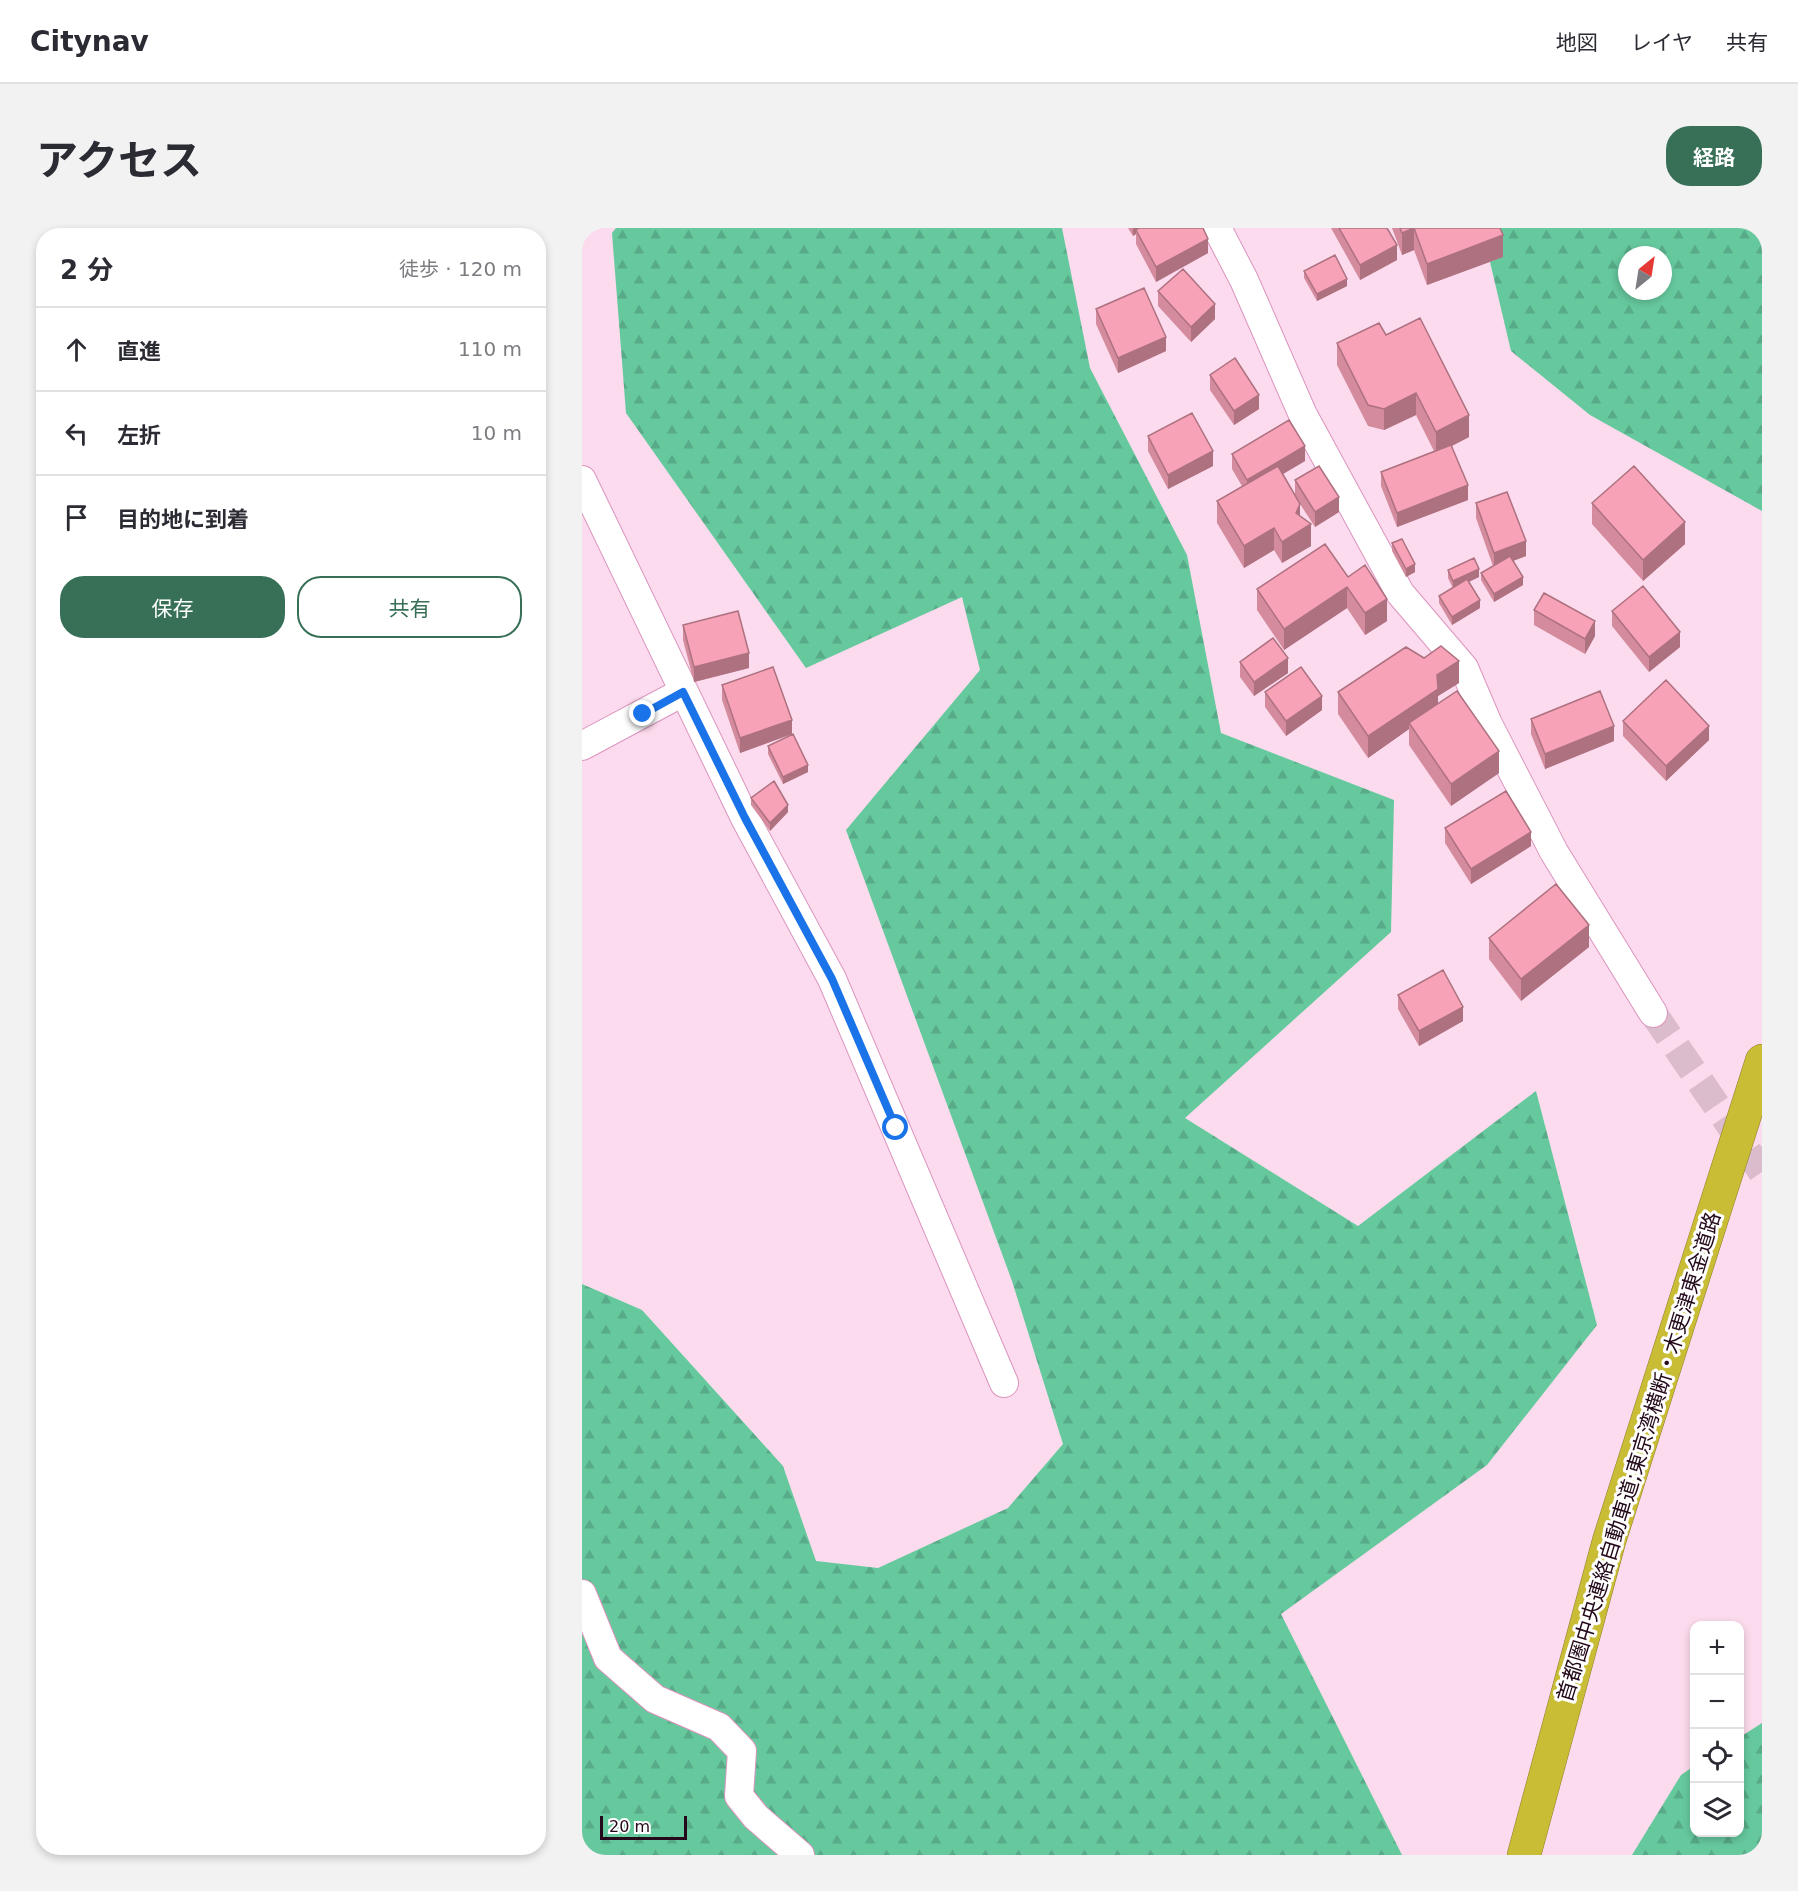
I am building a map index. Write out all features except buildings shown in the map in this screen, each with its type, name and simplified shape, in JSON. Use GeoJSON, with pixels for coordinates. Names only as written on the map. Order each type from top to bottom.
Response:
{"type":"FeatureCollection","features":[{"type":"Feature","properties":{"kind":"highway","name":"首都圏中央連絡自動車道;東京湾横断・木更津東金道路"},"geometry":{"type":"LineString","coordinates":[[1524,1855],[1609,1541],[1762,1061]]}},
{"type":"Feature","properties":{"kind":"street"},"geometry":{"type":"LineString","coordinates":[[1217,228],[1244,279],[1303,416],[1400,592],[1464,668],[1488,724],[1554,852],[1653,1013]]}},
{"type":"Feature","properties":{"kind":"street"},"geometry":{"type":"LineString","coordinates":[[582,480],[745,818],[832,979],[1004,1383]]}},
{"type":"Feature","properties":{"kind":"street"},"geometry":{"type":"LineString","coordinates":[[582,746],[683,692]]}},
{"type":"Feature","properties":{"kind":"street"},"geometry":{"type":"LineString","coordinates":[[582,1594],[608,1658],[655,1699],[719,1727],[742,1751],[739,1796],[756,1817],[800,1855]]}},
{"type":"Feature","properties":{"kind":"green space"},"geometry":{"type":"Polygon","coordinates":[[[616,228],[1062,228],[1090,368],[1187,555],[1221,733],[1394,800],[1391,932],[1185,1118],[1358,1226],[1536,1091],[1597,1325],[1487,1465],[1281,1614],[1402,1855],[582,1855],[582,1284],[642,1310],[783,1466],[816,1561],[878,1568],[1008,1508],[1063,1444],[1012,1281],[846,830],[980,670],[962,597],[806,668],[626,413],[612,233],[616,228]]]}},
{"type":"Feature","properties":{"kind":"green space"},"geometry":{"type":"Polygon","coordinates":[[[1482,228],[1762,228],[1762,511],[1590,415],[1511,351],[1482,228]]]}},
{"type":"Feature","properties":{"kind":"green space"},"geometry":{"type":"Polygon","coordinates":[[[1762,1723],[1762,1855],[1632,1855],[1681,1775],[1690,1769],[1690,1837],[1744,1837],[1744,1734],[1762,1723]]]}},
{"type":"Feature","properties":{"kind":"tunnel"},"geometry":{"type":"LineString","coordinates":[[1653,1013],[1762,1172]]}},
{"type":"Feature","properties":{"kind":"route"},"geometry":{"type":"LineString","coordinates":[[643,714],[683,692],[745,818],[832,979],[896,1128]]}}]}
